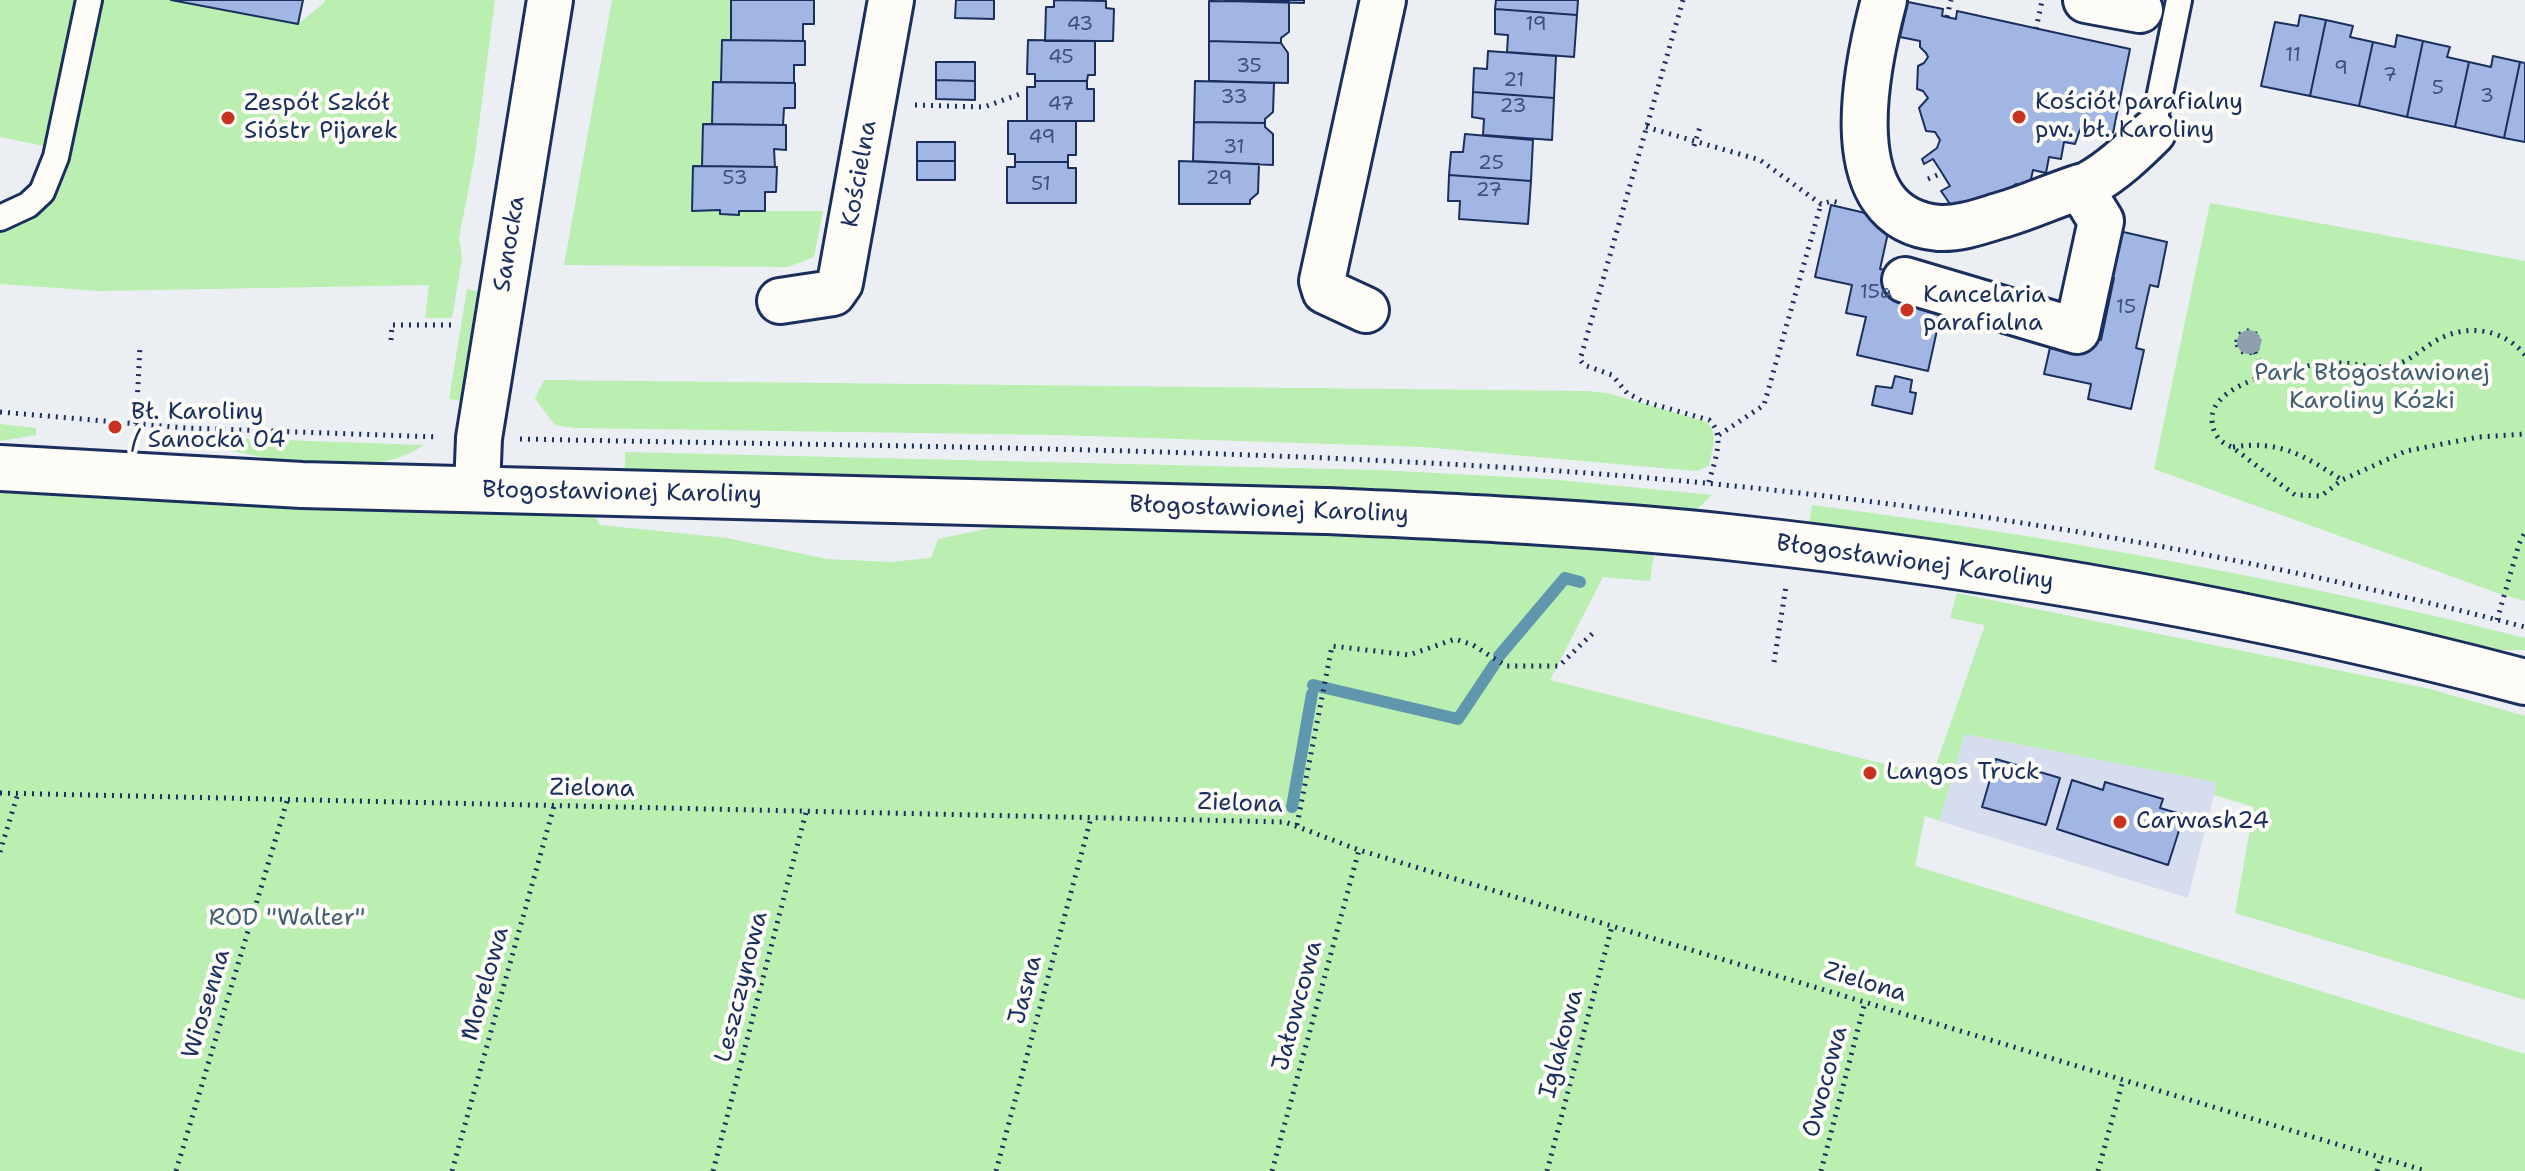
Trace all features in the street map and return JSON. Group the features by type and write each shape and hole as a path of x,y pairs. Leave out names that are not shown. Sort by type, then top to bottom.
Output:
{"street":[{"name":"Sanocka","path":"477,489 479,438 550,0"},
{"name":"Kościelna","path":"780,301 833,293 840,283 891,0"},
{"path":"1366,310 1325,291 1322,281 1383,0"},
{"path":"1884,0 1869,62 1866,99 1874,185 1896,211 1939,228 1960,227 2039,205 2089,184 2150,143"},
{"path":"1896,211 1902,277 2077,331 2101,221 2080,187"},
{"name":"Błogosławionej Karoliny","path":"0,468 248,483 1325,511 1494,519 1725,537 1900,558 2135,595 2351,639 2525,682"}],"lane":[{"path":"0,218 28,205 42,192 56,157 89,0"},
{"path":"2124,3 2150,143"}],"path":[{"path":"1683,0 1580,360 1584,365 1612,375 1627,393 1642,401 1709,420 1719,435"},
{"path":"1947,17 1951,0"},
{"path":"2036,29 2040,12"},
{"path":"902,105 984,107 1023,93"},
{"path":"1646,127 1695,144 1760,160 1821,204"},
{"path":"1695,144 1700,127"},
{"path":"1821,204 1832,201 1896,211"},
{"path":"1708,485 1719,435 1764,405 1821,204"},
{"path":"391,340 392,325 456,325"},
{"path":"2525,355 2515,343 2492,331 2476,330 2442,338 2416,356 2392,366 2336,363 2265,376 2238,385 2216,403 2212,418 2215,435 2221,443 2232,447 2295,495 2321,496 2342,480 2406,451 2479,437 2525,434"},
{"path":"2255,352 2246,353 2239,348 2237,340 2242,333 2250,331 2257,336 2259,344 2255,352 2265,376"},
{"path":"136,424 140,346"},
{"path":"0,412 136,424 433,437"},
{"path":"2232,447 2257,443 2282,447 2312,460 2342,480"},
{"path":"2497,620 2525,532"},
{"path":"1774,662 1787,578"},
{"path":"1297,825 1332,646 1409,655 1455,639 1473,645 1506,666 1559,666 1595,631"},
{"name":"Zielona","path":"0,793 1285,822 1359,850 2426,1171"},
{"path":"0,852 18,793"},
{"name":"Wiosenna","path":"176,1171 287,801"},
{"name":"Morelowa","path":"452,1171 554,806"},
{"name":"Leszczynowa","path":"713,1171 806,812"},
{"name":"Jasna","path":"996,1171 1091,818"},
{"name":"Jałowcowa","path":"1272,1171 1359,850"},
{"name":"Iglakowa","path":"1547,1171 1612,926"},
{"name":"Owocowa","path":"1821,1171 1865,1002"},
{"path":"2098,1171 2123,1080"},
{"path":"2377,1171 2381,1157"}],"shaded area":[{"path":"1965,734 2217,782 2188,898 1939,821"}],"green space":[{"path":"0,0 74,0 44,146 0,137"},
{"name":"Zespół Szkół Sióstr Pijarek","path":"101,0 171,0 298,24 325,0 495,0 475,155 459,238 462,258 452,318 425,318 429,285 100,291 0,284 0,226 38,212 66,173"},
{"path":"612,0 731,0 731,40 722,40 721,82 713,82 712,124 703,124 702,166 694,166 693,211 720,210 721,214 739,215 739,211 823,211 814,257 788,267 564,265"},
{"name":"Park Błogosławionej Karoliny Kózki","path":"2210,203 2525,261 2525,601 2154,469"},
{"path":"467,289 483,293 469,379 462,401 449,399"},
{"path":"544,380 1588,391 1607,393 1707,422 1713,432 1714,443 1709,466 1696,471 1423,447 1057,435 574,428 555,425 535,399"},
{"path":"0,424 36,428 36,435 0,441"},
{"path":"196,437 424,445 399,457 372,464 343,466 282,460 196,444"},
{"path":"625,452 1378,470 1549,479 1712,495 1696,510 1683,512 1426,493 625,472"},
{"name":"ROD \"Walter\"","path":"0,489 262,506 593,513 600,525 727,538 827,559 890,562 931,558 938,539 1005,525 1362,533 1654,553 1650,581 1603,577 1550,680 1932,776 1985,625 1950,618 1957,593 2430,689 2525,716 2525,1000 2235,913 2254,807 2214,795 2216,782 1965,734 1939,821 1925,816 1915,866 2525,1054 2525,1171 0,1171"},
{"path":"1812,505 2081,545 2259,578 2525,638 2525,650 2485,650 2253,596 2099,567 1809,525"}],"building":[{"path":"171,0 303,0 298,24"},
{"path":"731,0 814,0 814,24 803,24 803,41 731,40"},
{"path":"956,0 994,0 994,19 955,18"},
{"path":"1054,0 1106,1 1106,8 1114,9 1113,41 1045,41 1046,7 1054,7"},
{"path":"1304,0 1304,3 1225,1"},
{"path":"1496,0 1578,0 1577,15 1495,9"},
{"path":"1209,1 1289,2 1289,32 1281,38 1281,43 1209,41"},
{"name":"Kościół parafialny pw. bł. Karoliny","path":"1908,2 1943,9 1942,16 1956,19 1957,11 2130,49 2113,133 2081,127 2075,144 2064,142 2061,159 2049,157 2046,173 2033,170 2029,188 2016,184 1983,206 1957,214 1941,191 1950,186 1942,173 1933,159 1924,164 1922,159 1937,148 1940,140 1935,132 1926,131 1919,108 1928,98 1917,89 1918,66 1928,57 1920,47 1920,41 1900,37"},
{"path":"1495,9 1577,15 1574,57 1507,52 1508,35 1495,34"},
{"path":"2300,15 2326,20 2310,96 2261,86 2275,22 2298,26"},
{"path":"2326,20 2353,26 2350,37 2373,42 2359,106 2310,96"},
{"path":"2397,35 2423,41 2407,117 2359,106 2373,42 2395,47"},
{"path":"722,40 805,41 805,65 794,65 794,83 721,82"},
{"path":"1028,40 1095,41 1095,75 1088,75 1087,81 1035,81 1035,74 1027,74"},
{"path":"1209,41 1281,43 1288,53 1288,83 1209,81"},
{"path":"2423,41 2450,47 2447,57 2469,62 2455,127 2407,117"},
{"path":"1488,51 1556,56 1554,98 1473,92 1474,68 1487,69"},
{"path":"2493,56 2520,62 2504,138 2455,127 2469,62 2491,67"},
{"path":"936,62 975,62 975,81 936,80"},
{"path":"2520,62 2525,63 2525,142 2504,138"},
{"path":"936,80 975,81 975,100 936,99"},
{"path":"1035,81 1087,81 1087,89 1094,89 1094,121 1027,121 1027,87 1035,87"},
{"path":"1195,81 1274,83 1273,112 1265,123 1194,122"},
{"path":"713,82 795,83 795,108 784,108 783,125 712,124"},
{"path":"1473,92 1554,98 1552,140 1483,135 1484,119 1472,117"},
{"path":"1008,121 1076,121 1076,155 1068,155 1068,162 1015,162 1015,154 1008,154"},
{"path":"1194,122 1265,123 1273,134 1273,165 1193,161"},
{"path":"703,124 786,125 786,150 774,149 775,167 702,166"},
{"path":"1465,134 1533,140 1531,181 1449,175 1451,152 1463,152"},
{"path":"917,142 955,142 955,161 917,161"},
{"path":"917,161 955,161 955,180 917,180"},
{"path":"1179,161 1259,164 1258,193 1250,204 1179,204"},
{"path":"1015,162 1068,162 1068,168 1076,168 1076,203 1007,203 1007,167 1015,167"},
{"path":"693,166 777,167 776,192 765,192 765,211 739,211 739,215 720,214 720,210 692,211"},
{"path":"1449,175 1531,181 1528,224 1459,219 1460,201 1448,201"},
{"path":"1831,205 1891,219 1880,269 1906,275 1900,302 1941,312 1928,371 1857,355 1866,317 1846,313 1852,285 1815,277"},
{"path":"2106,228 2167,242 2158,287 2150,285 2136,348 2144,350 2131,409 2088,399 2091,384 2044,374 2054,330 2101,340 2114,278 2096,275"},
{"path":"1895,376 1912,380 1910,392 1916,393 1912,414 1872,405 1876,386 1892,388"},
{"path":"1996,759 2060,778 2046,825 1982,807"},
{"name":"Carwash24","path":"2072,780 2103,790 2105,782 2163,799 2160,808 2184,815 2168,865 2057,829"}],"waterway":[{"path":"1499,656 1565,578 1580,582"},
{"path":"1313,685 1458,719 1494,665"},
{"path":"1292,807 1312,694"}],"place":[{"name":"Kościół parafialny pw. bł. Karoliny","path":"2019,117"},
{"name":"Zespół Szkół Sióstr Pijarek","path":"228,118"},
{"name":"Kancelaria parafialna","path":"1907,310"},
{"name":"Bł. Karoliny / Sanocka 04","path":"115,427"},
{"name":"Langos Truck","path":"1870,773"},
{"name":"Carwash24","path":"2120,822"}]}
